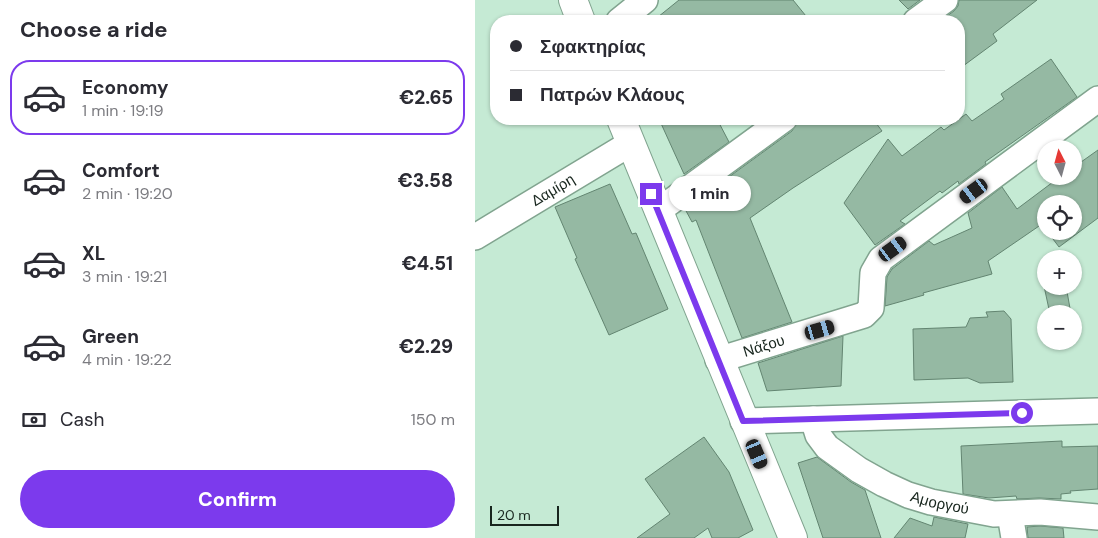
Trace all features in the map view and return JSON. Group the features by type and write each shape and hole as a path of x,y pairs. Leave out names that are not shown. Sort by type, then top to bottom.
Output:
{"main road":[{"path":"573,0 579,15"},
{"path":"626,131 743,421 793,538"}],"street":[{"path":"626,15 645,0"},
{"path":"924,15 945,0"},
{"name":"Νάξου","path":"719,360 864,316 871,308 873,272 881,259 1098,99"},
{"path":"658,211 776,125"},
{"name":"Δαμίρη","path":"475,237 626,131"},
{"path":"743,421 1098,410"},
{"name":"Αμοργού","path":"813,419 818,435 827,446 859,470 908,495 931,502 982,512 1010,514 1040,512 1098,516"},
{"path":"1010,514 1014,538"}],"building":[{"path":"679,0 793,0 805,15 660,15"},
{"path":"899,0 920,0 908,9"},
{"path":"959,0 1037,0 993,34 997,41 965,65 965,15 948,15 958,6"},
{"path":"1051,59 1077,97 985,162 986,164 959,184 958,181 942,193 940,191 900,221 905,224 875,245 844,203 888,139 902,156 941,127 944,130 951,125 965,125 966,114 972,121 1004,99 1001,94"},
{"path":"662,125 720,125 729,142 684,174"},
{"path":"796,125 878,125 882,131 750,218 792,322 742,338 696,220 692,222 685,209 792,131"},
{"path":"1098,150 1098,218 1082,230 1082,195 1037,195 1037,227 988,261 992,274 923,293 924,295 885,306 887,277 892,269 929,241 934,245 972,228 968,213 1002,187 1017,209 1049,185 1083,185 1083,161"},
{"path":"610,184 632,234 636,233 668,309 609,335 575,259 577,258 555,207"},
{"path":"1054,240 1068,240 1059,247"},
{"path":"1046,295 1068,295 1069,305 1048,305"},
{"path":"1004,311 1011,319 1013,382 980,383 968,378 914,380 913,329 966,327 970,318 988,317 986,312"},
{"path":"843,336 841,386 767,391 758,363"},
{"path":"704,437 729,472 753,530 738,538 712,538 708,528 694,538 637,538 670,514 645,479"},
{"path":"1062,441 1062,447 1098,446 1098,489 1070,491 1071,493 1061,494 1061,499 1017,499 1016,496 989,498 963,494 961,446"},
{"path":"817,457 865,490 881,538 823,538 798,463"},
{"path":"934,517 968,524 965,538 894,538 910,518 932,526"},
{"path":"1027,527 1063,528 1064,538 1028,538"}],"route":[{"path":"651,194 743,421 1022,413"}]}
